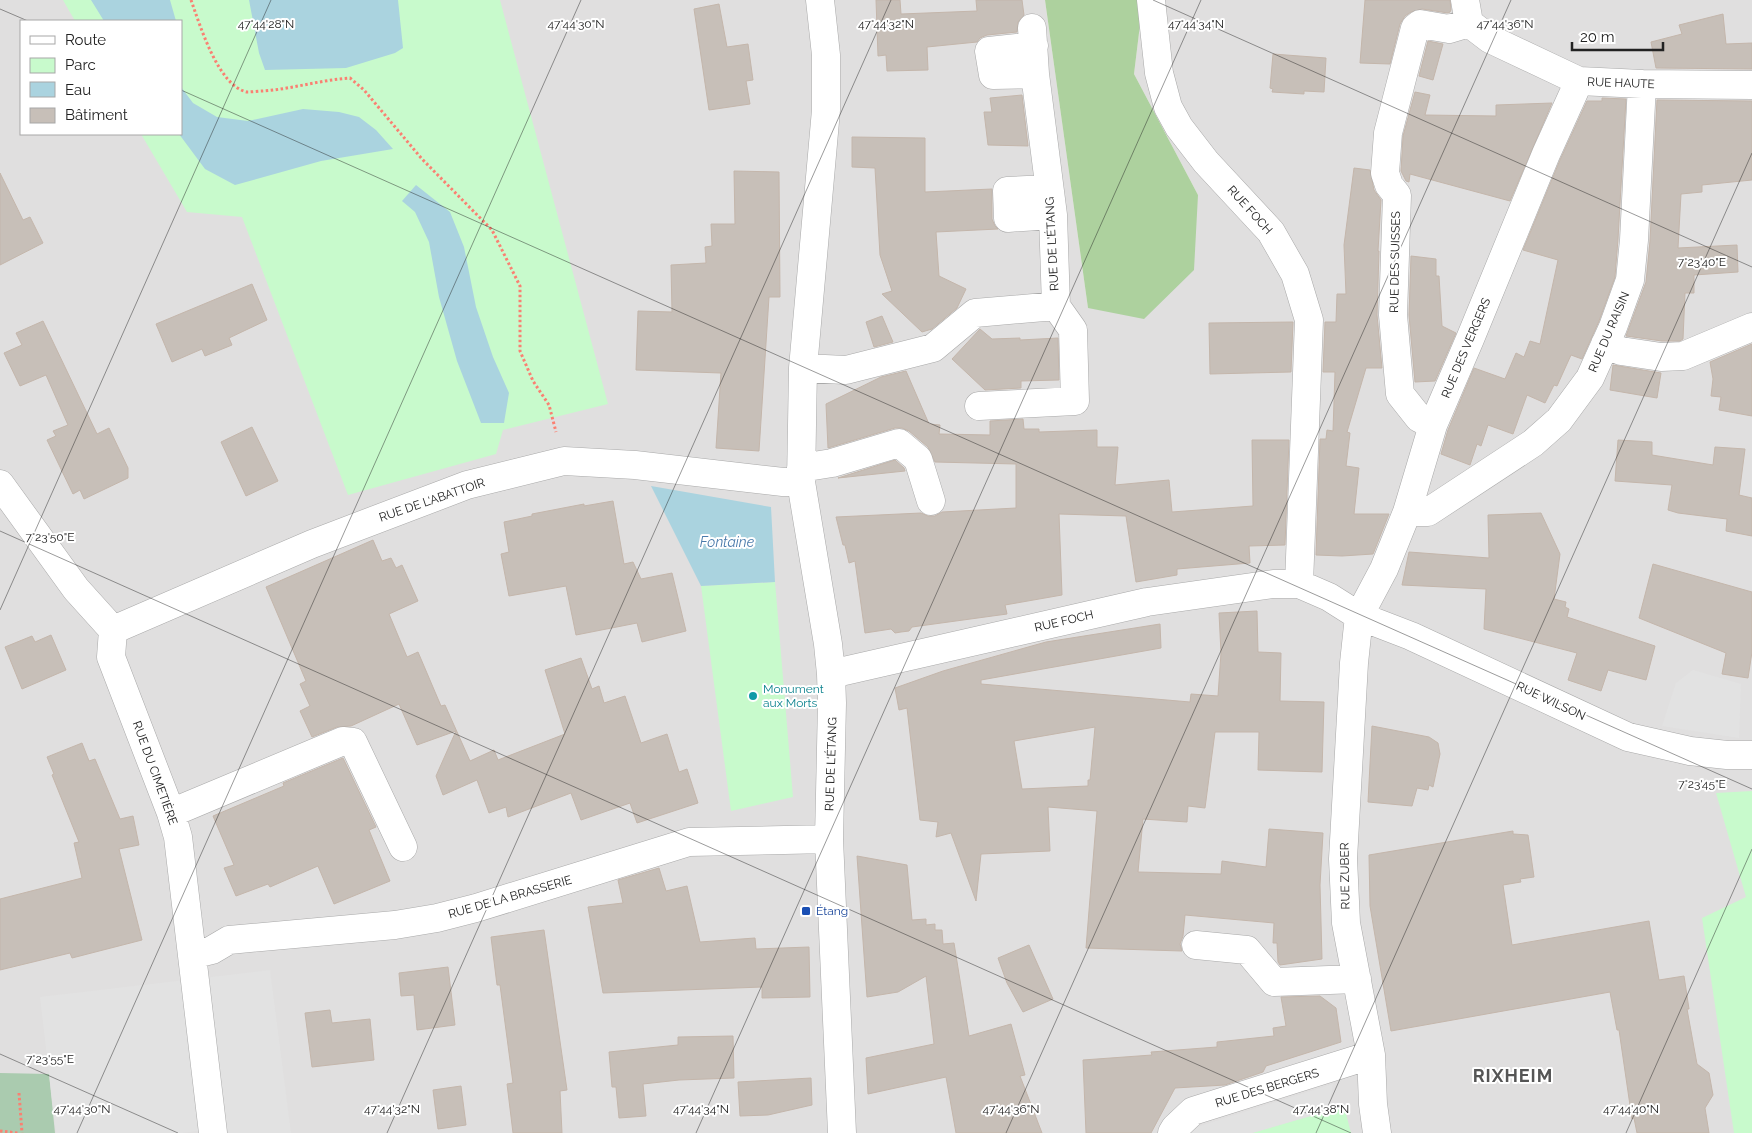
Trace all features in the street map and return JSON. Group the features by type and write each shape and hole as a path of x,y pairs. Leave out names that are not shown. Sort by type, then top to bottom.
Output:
{"street":[{"name":"RUE DE L'ÉTANG","path":"820,0 826,55 826,110 803,368 801,475 828,644 831,674 832,703 828,839 842,1133"},
{"name":"RUE FOCH","path":"1151,0 1159,73 1168,107 1179,127 1206,162 1271,232 1295,274 1309,320 1299,584"},
{"name":"RUE HAUTE","path":"1467,12 1490,39 1579,81 1642,84 1752,85"},
{"name":"RUE DES SUISSES","path":"1433,425 1419,418 1400,394 1393,315 1397,195 1389,185 1385,174 1388,133 1415,28 1420,24 1449,29 1467,12"},
{"name":"RUE DE L'ÉTANG","path":"803,368 846,370 934,348 975,312 1056,306 1051,202 1035,74 1033,37 989,51 993,75 1035,74"},
{"name":"RUE DES VERGERS","path":"1359,616 1384,569 1406,512 1433,425 1546,154 1579,81"},
{"name":"RUE DU RAISIN","path":"1406,512 1428,512 1533,443 1559,420 1590,378 1613,327 1630,280 1634,240 1642,84"},
{"path":"980,406 1075,401 1074,330 1056,306"},
{"path":"1605,344 1621,351 1661,357 1682,356 1752,327"},
{"name":"RUE DE L'ABATTOIR","path":"113,630 312,544 458,489 564,461 635,464 777,482 899,443 918,459 931,501"},
{"path":"0,484 76,589 113,630"},
{"name":"RUE FOCH","path":"831,674 1147,602 1273,584 1299,584 1330,597 1359,616"},
{"name":"RUE WILSON","path":"1359,616 1411,636 1628,737 1690,751 1740,755"},
{"name":"RUE ZUBER","path":"1359,616 1354,663 1343,859 1346,924 1371,1055 1373,1104 1377,1133"},
{"name":"RUE DU CIMETIÈRE","path":"113,630 111,657 171,813 178,837 214,1133"},
{"path":"171,813 343,741 353,742 403,847"},
{"name":"RUE DE LA BRASSERIE","path":"192,955 212,950 229,940 395,925 476,908 689,842 828,839"},
{"path":"1196,945 1247,950 1274,982 1356,979"},
{"name":"RUE DES BERGERS","path":"1172,1133 1193,1111 1371,1055"}],"path":[{"path":"191,0 217,65 230,81 247,92 277,90 329,79 350,78 364,90 422,159 492,230 520,286 520,351 533,381 549,405 564,461"},
{"path":"0,1130 20,1133 19,1093"}],"shaded area":[{"path":"0,0 1045,0 1088,308 1198,195 1134,74 1143,0 1752,0 1752,1133 0,1133"},
{"path":"1693,670 1741,684 1739,738 1662,726 1676,683"},
{"path":"270,970 291,1133 213,1133 213,1129 183,1133 56,1133 40,997"},
{"path":"1333,1084 1328,1111 1252,1133 1191,1133 1194,1128"}],"green space":[{"path":"63,0 500,0 608,404 503,430 496,454 348,495 242,217 187,212 142,135 182,135 182,20 74,20"},
{"path":"1045,0 1143,0 1134,74 1198,195 1194,270 1144,319 1088,308"},
{"path":"775,582 793,797 731,811 701,586"},
{"path":"1752,791 1752,1133 1734,1133 1702,918 1746,897 1716,793"},
{"path":"0,1073 49,1074 55,1133 0,1133"},
{"path":"1344,1106 1351,1133 1252,1133"}],"water":[{"path":"91,0 170,0 176,20 103,20"},
{"path":"249,0 398,0 403,48 395,53 346,68 265,70 259,53"},
{"path":"182,88 193,103 217,117 248,121 303,109 339,112 359,117 376,130 393,149 321,161 235,185 205,169 180,135 182,135"},
{"path":"416,185 450,212 464,247 476,307 493,357 509,393 504,423 481,423 457,361 439,297 429,242 415,212 402,201"},
{"name":"Fontaine","path":"651,486 771,507 775,582 701,586"}],"building":[{"path":"876,0 900,0 901,14 977,11 976,0 1022,0 1024,15 1018,22 1017,32 987,35 980,38 977,42 927,47 928,70 887,71 886,55 878,56"},
{"path":"1365,0 1450,0 1451,10 1448,13 1422,9 1411,12 1405,16 1400,24 1390,64 1360,63"},
{"path":"719,4 727,47 748,44 753,80 746,81 750,104 709,110 694,9"},
{"path":"1723,14 1726,44 1752,43 1752,69 1656,68 1651,42 1682,34 1679,25"},
{"path":"1428,41 1443,44 1433,80 1419,76"},
{"path":"1273,54 1326,58 1324,92 1304,91 1304,94 1272,92 1273,89 1270,88"},
{"path":"1415,92 1430,95 1425,115 1496,116 1496,105 1552,103 1510,201 1410,174 1409,182 1406,181 1401,171 1403,136"},
{"path":"1022,95 1028,146 988,145 984,112 992,112 990,98"},
{"path":"1602,98 1626,99 1618,239 1615,277 1599,321 1582,359 1571,355 1557,386 1554,385 1545,403 1527,395 1513,434 1488,425 1481,446 1477,444 1470,465 1441,454 1448,430 1474,368 1505,379 1516,353 1524,357 1530,341 1540,344 1558,260 1523,250 1560,160 1587,101 1602,101"},
{"path":"1657,100 1752,101 1752,180 1702,185 1702,192 1681,194 1678,248 1737,245 1738,272 1694,275 1694,293 1685,293 1683,339 1680,341 1662,341 1626,336 1646,282 1650,241"},
{"path":"852,137 925,138 925,192 992,189 992,219 998,229 936,232 939,276 966,289 957,308 932,329 922,332 882,294 892,291 880,255 875,168 852,167"},
{"path":"1354,168 1370,170 1374,190 1381,200 1377,315 1382,368 1366,368 1347,432 1350,433 1346,466 1359,468 1354,514 1389,514 1373,554 1316,555 1320,439 1326,439 1327,430 1333,431 1335,372 1323,372 1325,322 1336,322 1337,294 1346,294 1344,245"},
{"path":"734,171 779,172 780,297 769,297 759,451 716,448 721,373 636,370 638,311 672,312 671,265 706,263 705,247 712,246 711,224 735,224"},
{"path":"0,173 23,220 30,217 43,243 0,265"},
{"path":"1411,256 1436,259 1436,276 1439,276 1442,326 1456,333 1435,381 1415,382 1409,315"},
{"path":"252,284 267,320 229,338 232,345 205,356 202,349 172,362 156,324"},
{"path":"882,316 893,342 874,347 866,322"},
{"path":"43,321 97,434 109,428 128,468 128,478 84,499 80,490 73,494 47,440 56,436 53,431 68,425 46,375 20,386 4,353 22,345 16,333"},
{"path":"1293,322 1291,372 1210,374 1209,323"},
{"path":"980,329 992,339 1058,338 1059,380 1021,381 1021,388 985,390 952,359"},
{"path":"1752,344 1752,416 1719,410 1721,397 1711,396 1713,379 1710,362"},
{"path":"1613,365 1661,373 1657,398 1610,390"},
{"path":"906,371 929,424 940,425 939,434 990,435 990,421 1023,419 1024,429 1039,429 1039,432 1097,430 1097,447 1118,447 1115,485 1169,480 1172,512 1253,506 1252,440 1289,440 1285,545 1249,546 1250,563 1177,569 1177,575 1136,582 1126,516 1059,514 1062,595 1005,605 1007,614 912,627 909,631 895,633 891,629 865,633 855,561 849,563 836,517 921,513 935,516 942,512 1016,508 1016,464 935,462 928,447 909,431 902,428 895,428 828,448 826,404 881,377"},
{"path":"252,427 278,481 246,496 221,442"},
{"path":"1618,440 1652,442 1652,455 1713,465 1715,447 1745,449 1739,495 1752,498 1752,536 1726,531 1727,519 1668,510 1672,485 1615,481"},
{"path":"895,460 905,471 838,478"},
{"path":"613,501 624,564 633,562 641,579 672,573 686,631 642,642 637,623 576,635 566,586 509,596 501,554 509,552 504,522 532,516 532,514 584,504 584,506"},
{"path":"1541,513 1560,554 1554,599 1566,602 1565,607 1569,609 1567,617 1655,646 1646,680 1608,670 1601,691 1568,680 1577,653 1484,629 1486,589 1402,585 1409,552 1489,558 1488,515"},
{"path":"373,540 382,561 391,558 396,568 402,565 418,601 389,614 407,657 418,652 441,706 445,705 470,761 494,750 498,760 565,734 545,670 581,658 592,689 599,686 604,703 625,696 641,743 667,734 679,772 687,769 698,803 637,823 630,803 581,820 571,793 508,817 506,807 489,813 477,780 443,795 436,776 456,731 417,745 399,704 351,726 337,727 312,737 300,711 310,706 300,684 306,681 266,587"},
{"path":"1653,564 1752,592 1752,652 1748,678 1722,674 1726,653 1639,618"},
{"path":"1257,611 1258,652 1281,653 1280,701 1324,702 1322,772 1258,770 1259,732 1215,732 1205,808 1188,806 1187,822 1143,819 1138,872 1221,874 1222,861 1266,867 1269,829 1323,833 1320,885 1322,959 1280,965 1278,962 1277,943 1273,943 1274,923 1185,915 1183,936 1180,944 1182,951 1086,948 1097,811 1048,807 1050,851 981,854 976,901 951,833 936,837 938,822 920,820 907,708 899,710 895,688 943,671 1046,642 1160,624 1161,648 981,680 981,684 1190,702 1191,694 1218,696 1221,653 1219,613","holes":["1095,727 1090,780 1088,780 1088,786 1022,789 1014,741"]},
{"path":"51,635 66,670 22,689 5,647 32,636 35,642"},
{"path":"1372,726 1429,737 1438,743 1440,754 1433,787 1429,785 1428,790 1417,788 1412,806 1368,802"},
{"path":"82,743 89,761 95,759 120,819 133,816 139,845 119,849 142,940 72,958 70,953 0,970 0,899 82,878 74,843 79,842 52,775 54,774 47,757"},
{"path":"343,758 376,827 369,830 390,881 334,904 318,866 270,887 268,884 236,896 224,868 234,865 213,816 284,786 283,783"},
{"path":"1513,831 1513,834 1528,835 1534,877 1520,879 1521,882 1503,885 1512,945 1649,921 1659,980 1684,976 1689,1009 1687,1009 1697,1064 1709,1073 1713,1095 1705,1108 1709,1133 1637,1133 1634,1118 1632,1119 1619,1030 1617,1030 1610,992 1391,1031 1370,906 1369,855"},
{"path":"857,856 907,865 912,920 926,919 926,925 935,924 935,930 942,930 943,944 954,943 969,1036 1011,1024 1025,1075 1020,1076 1042,1133 956,1133 946,1077 868,1094 866,1058 934,1044 926,976 898,992 867,997"},
{"path":"659,868 666,891 687,886 700,942 755,938 756,949 809,947 810,997 762,998 762,987 603,993 588,907 623,903 618,880"},
{"path":"544,930 567,1090 560,1091 562,1133 513,1133 507,1084 513,1083 500,985 497,985 491,937"},
{"path":"1029,945 1053,999 1023,1012 1007,983 998,958"},
{"path":"448,967 455,1025 417,1030 414,995 401,996 399,973"},
{"path":"1320,996 1336,1008 1341,1042 1266,1066 1263,1072 1225,1085 1175,1088 1151,1133 1086,1133 1083,1060 1152,1055 1151,1052 1217,1047 1217,1042 1274,1036 1273,1028 1286,1026 1281,997"},
{"path":"330,1010 332,1023 370,1019 374,1060 312,1067 305,1013"},
{"path":"733,1036 734,1078 679,1080 643,1084 646,1116 619,1118 616,1087 612,1087 609,1052 678,1045 678,1037"},
{"path":"811,1078 812,1105 768,1115 740,1116 738,1082"},
{"path":"461,1086 466,1125 438,1129 433,1090"}],"place":[{"name":"Monument aux Morts","path":"753,696"},
{"name":"Étang","path":"806,911"}],"district":[{"name":"RIXHEIM","path":"1513,1076"}]}
